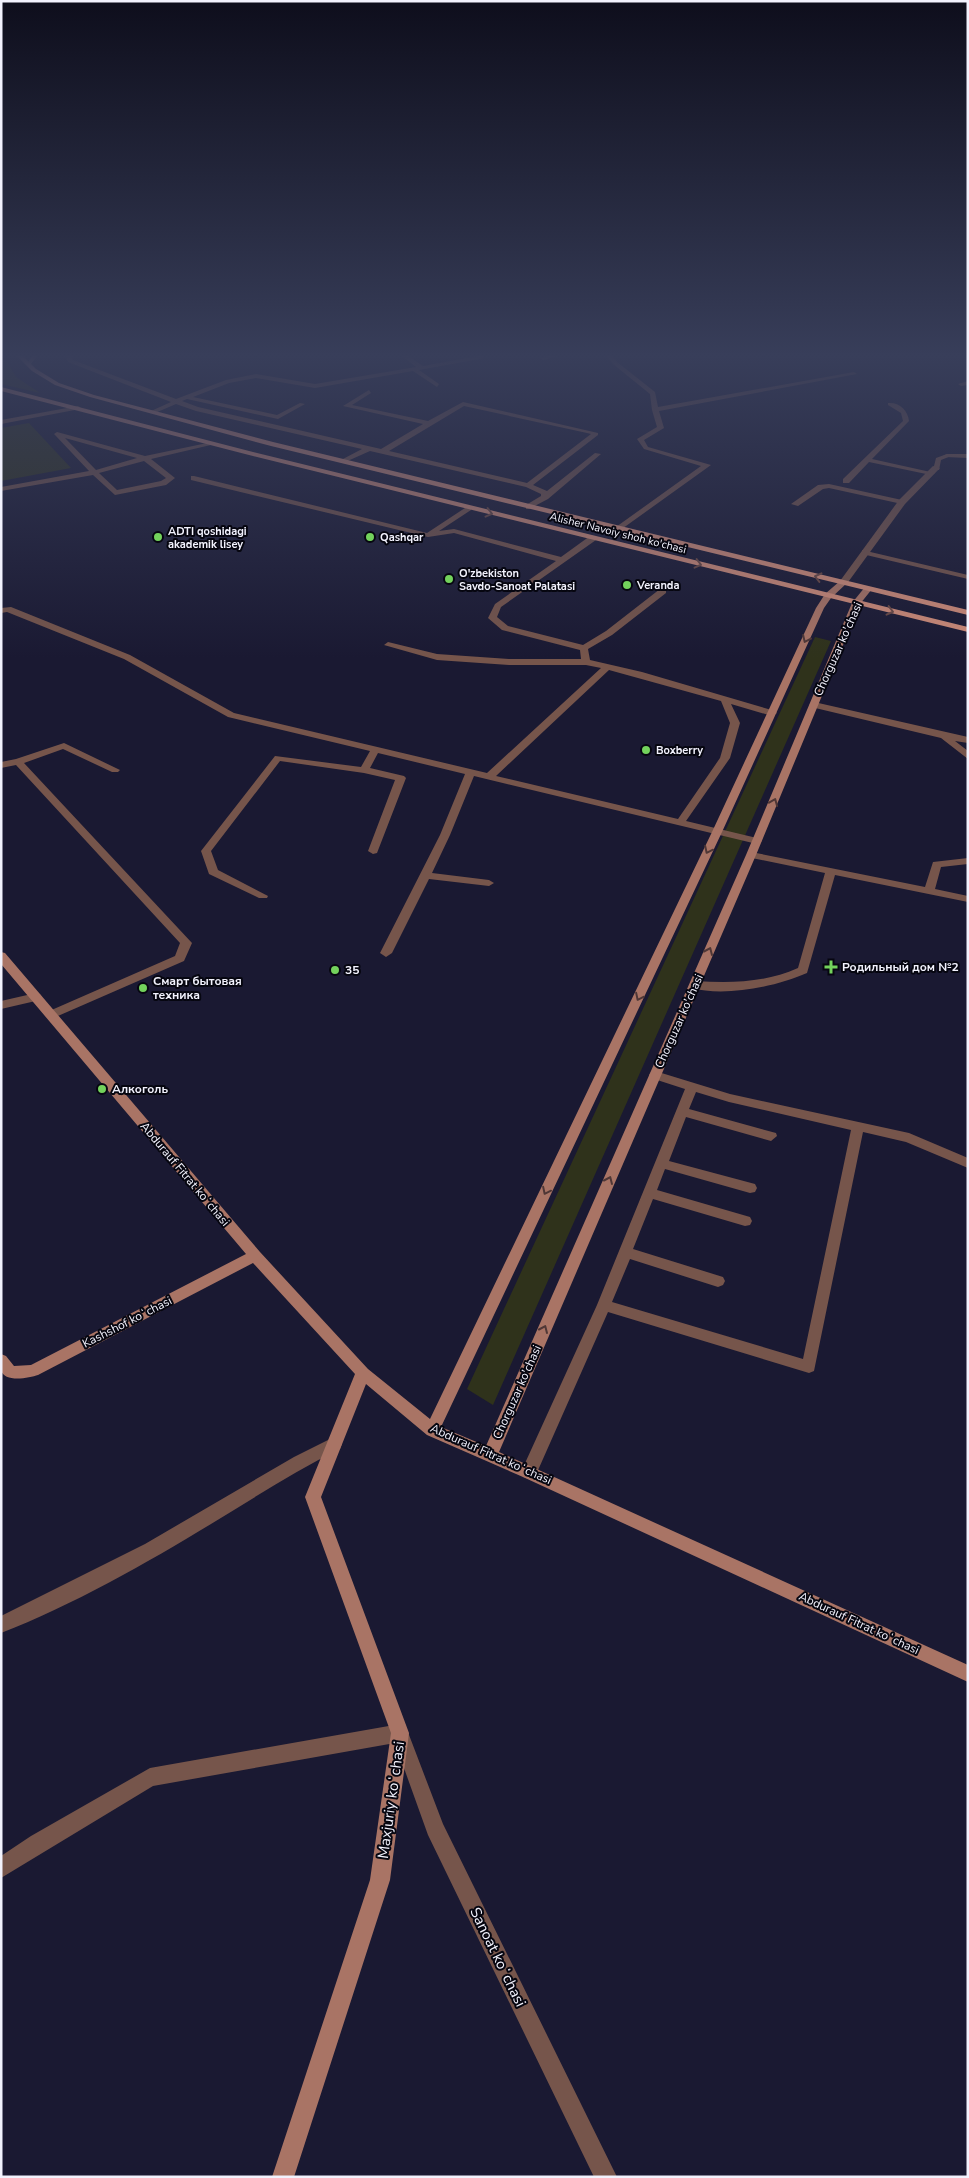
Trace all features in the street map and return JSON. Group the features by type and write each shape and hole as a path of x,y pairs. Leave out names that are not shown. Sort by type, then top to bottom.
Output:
{"main road":[{"name":"Alisher Navoiy shoh ko'chasi","path":"255,455 968,630"},
{"name":"Alisher Navoiy shoh ko'chasi","path":"318,455 968,613"},
{"path":"432,1430 717,832 820,608 828,596 843,583"},
{"name":"Chorguzar ko'chasi","path":"490,1454 751,855 856,603 868,589"},
{"name":"Abdurauf Fitrat koʻchasi","path":"1,956 256,1256 363,1373 432,1430 490,1454 968,1674"},
{"name":"Kashshof koʻchasi","path":"1,1360 10,1372 33,1371 256,1256"},
{"name":"Maxjuriy koʻchasi","path":"283,2177 380,1880 400,1733 313,1498 363,1373"}],"street":[{"path":"78,455 114,493 163,483 171,478 145,458 133,455"},
{"path":"1,489 95,472 161,455"},
{"path":"343,461 355,455"},
{"path":"394,455 528,485 540,489 546,493 545,496"},
{"path":"528,485 568,455"},
{"path":"529,507 597,455"},
{"path":"620,529 707,465 670,455"},
{"path":"846,481 875,455"},
{"path":"843,583 902,502 934,471 938,459 947,456 968,456"},
{"path":"870,460 934,471"},
{"path":"194,478 428,535 454,531 562,560"},
{"path":"795,504 821,487 829,486 902,502"},
{"path":"428,535 468,508"},
{"path":"593,538 498,606 492,618 505,628 584,648 609,633 663,591"},
{"path":"865,552 968,577"},
{"path":"1,611 8,609 127,657 231,715 757,841"},
{"path":"388,645 436,657 509,662 586,662 772,713"},
{"path":"584,648 586,662"},
{"path":"489,777 607,667"},
{"path":"680,824 725,758 735,723 725,700"},
{"path":"814,704 944,736 968,740"},
{"path":"944,736 968,756"},
{"path":"1,765 18,762 64,746 115,770"},
{"path":"364,770 375,750"},
{"path":"263,896 213,872 206,851 278,758 364,770 401,778 373,851"},
{"path":"18,762 186,943 180,958 51,1015"},
{"path":"386,953 445,835 470,772"},
{"path":"751,855 968,898"},
{"path":"929,891 937,864 968,861"},
{"path":"695,985 736,987 782,980 803,970 831,871"},
{"path":"426,875 489,883"},
{"path":"1,1005 36,997"},
{"path":"655,1075 729,1098 910,1138 968,1163"},
{"path":"529,1472 604,1304 692,1086"},
{"path":"682,1111 770,1136"},
{"path":"604,1304 809,1367 858,1127"},
{"path":"660,1163 750,1188"},
{"path":"648,1192 745,1221"},
{"path":"625,1252 718,1281"},
{"path":"1,1625 80,1589 201,1522 296,1461 334,1444"},
{"path":"1,1868 38,1843 150,1776 400,1733"},
{"name":"Sanoat koʻchasi","path":"400,1733 435,1828 606,2177"}],"green space":[{"path":"1,455 59,455 71,468 1,481"},
{"path":"815,637 831,641 493,1405 467,1389"}],"place":[{"name":"ADTI qoshidagi akademik lisey","path":"158,537"},
{"name":"Qashqar","path":"370,537"},
{"name":"O'zbekiston Savdo-Sanoat Palatasi","path":"449,579"},
{"name":"Veranda","path":"627,585"},
{"name":"Boxberry","path":"646,750"},
{"name":"Родильный дом №2","path":"831,967"},
{"name":"35","path":"335,970"},
{"name":"Смарт бытовая техника","path":"143,988"},
{"name":"Алкоголь","path":"102,1089"}]}
